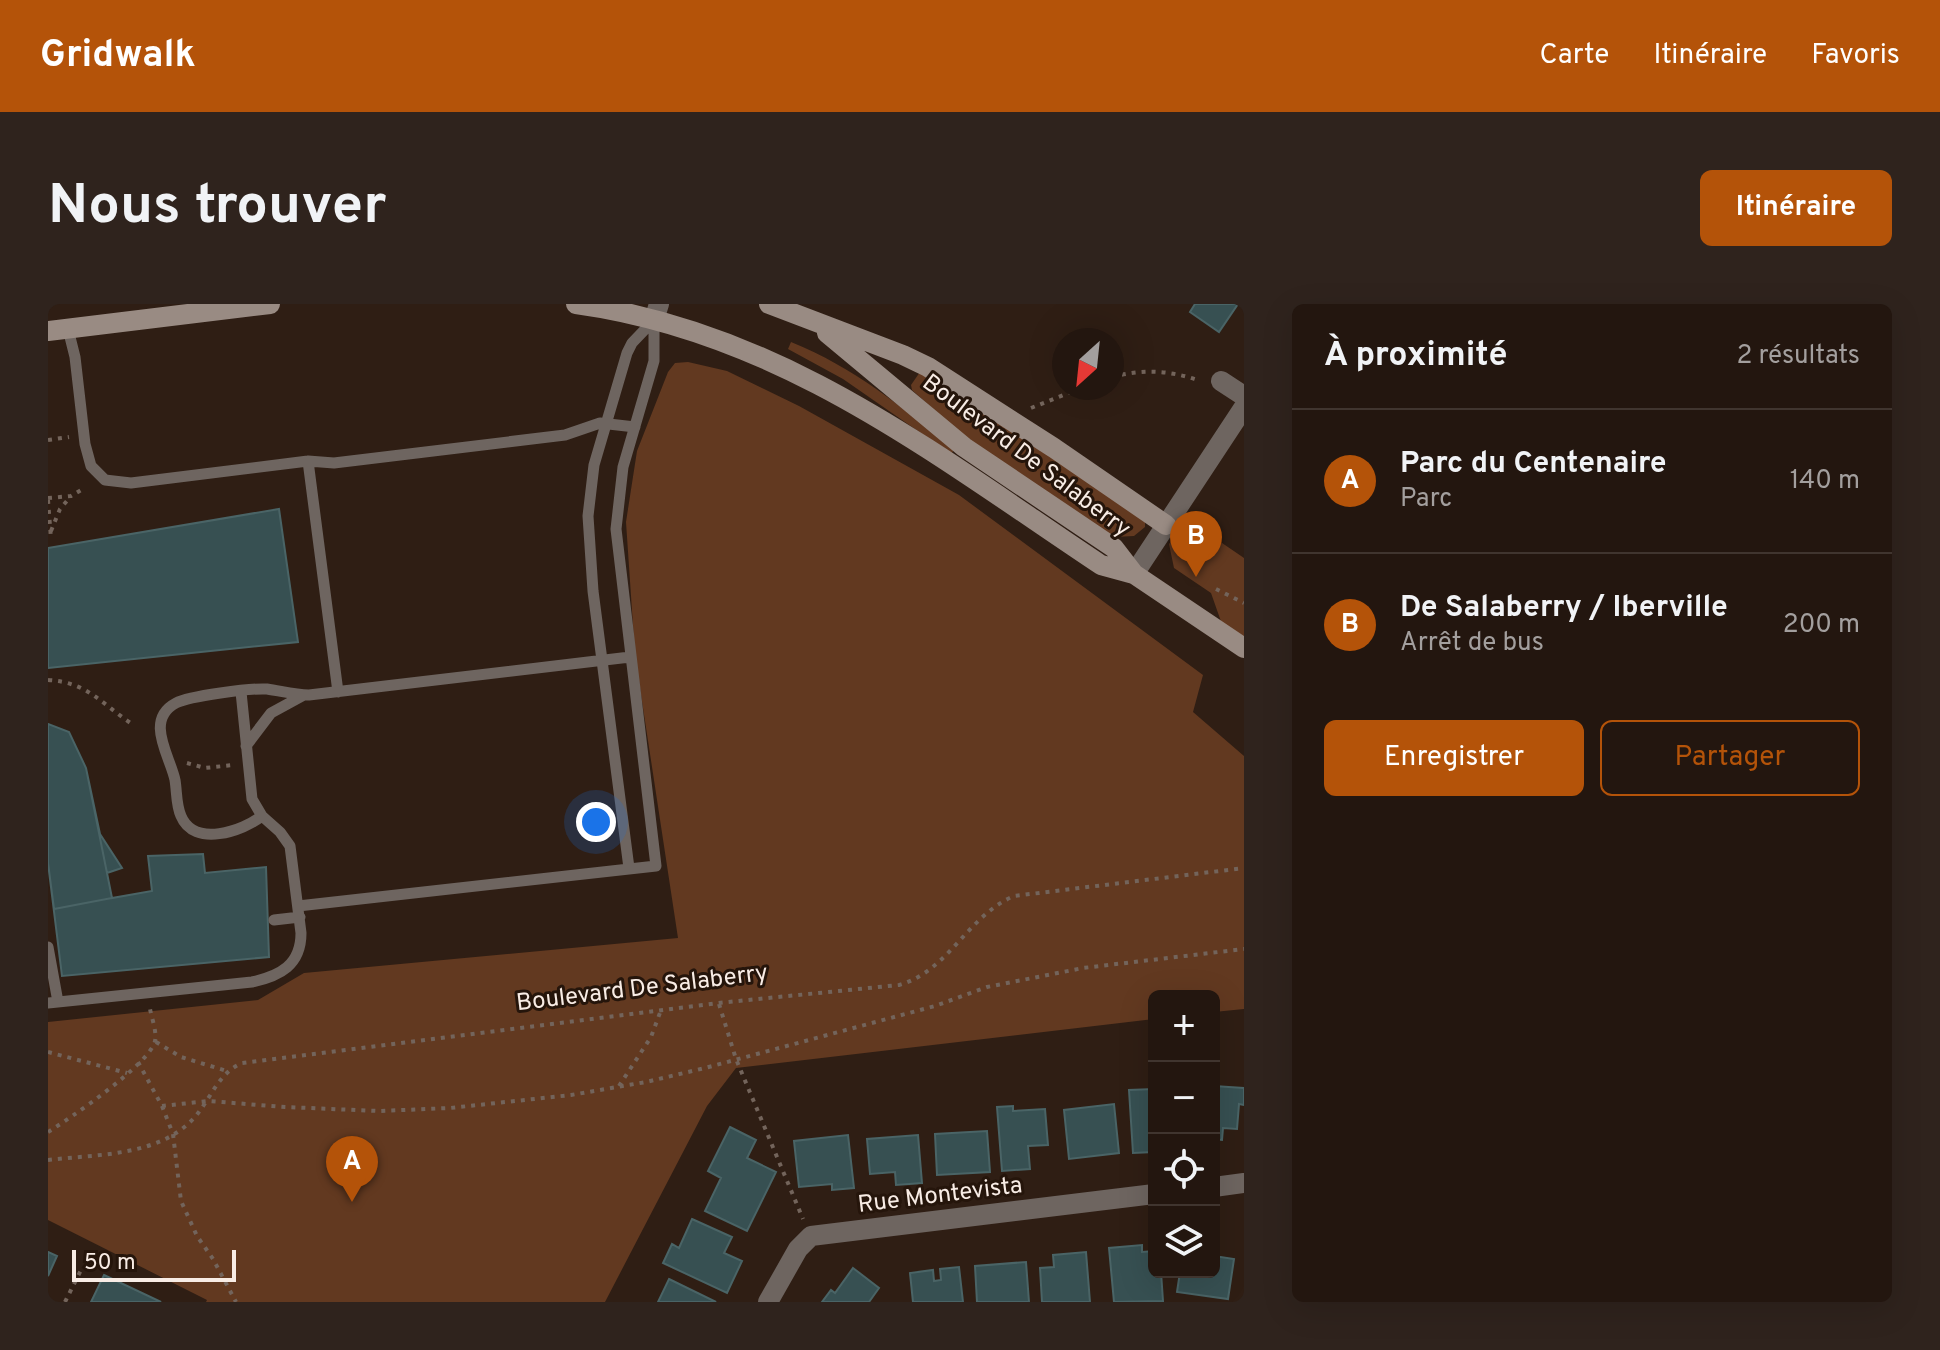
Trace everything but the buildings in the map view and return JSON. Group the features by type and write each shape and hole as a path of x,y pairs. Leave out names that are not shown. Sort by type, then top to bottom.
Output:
{"street":[{"path":"58,330 270,304"},
{"name":"Boulevard De Salaberry","path":"576,304 656,312 813,380 896,428 1101,565 1134,574"},
{"name":"Boulevard De Salaberry","path":"769,304 928,367 1166,525"},
{"name":"Boulevard De Salaberry","path":"812,321 964,447 1114,548 1134,574 1244,648"},
{"path":"1214,382 1244,396"},
{"path":"1134,574 1244,407"},
{"path":"1220,1186 1244,1183"},
{"name":"Rue Montevista","path":"768,1302 798,1249 811,1236 1148,1195"}],"lane":[{"path":"629,868 590,560 588,500 627,353 656,312"},
{"path":"274,920 299,911 656,866 616,529 620,484 654,361 656,312"},
{"path":"58,330 75,357 88,455 95,471 105,480 122,484 308,461 334,463 550,437 606,423 635,427"},
{"path":"308,461 338,692"},
{"path":"262,816 249,826 233,831 203,833 188,826 181,816 175,780 161,741 162,719 171,706 183,700 263,689 305,695 630,657"},
{"path":"48,947 53,1002 266,979 294,962 301,943 290,846 262,816 252,799 241,692"},
{"path":"246,746 271,713 305,695"}],"path":[{"path":"1124,375 1160,371 1214,382"},
{"path":"1030,408 1052,399"},
{"path":"48,440 71,437"},
{"path":"51,531 60,509 71,496 83,489"},
{"path":"51,539 48,499 71,496"},
{"path":"1216,589 1244,603"},
{"path":"48,680 60,681 93,694 132,724"},
{"path":"184,762 205,768 247,763"},
{"name":"Boulevard De Salaberry","path":"227,1071 255,1059 718,1003 879,989 915,981 936,967 985,913 1014,896 1244,868"},
{"path":"162,1106 208,1101 379,1111 506,1103 617,1087 935,1006 987,987 1083,968 1244,949"},
{"path":"48,1132 74,1116 150,1051 155,1042 149,1002"},
{"path":"718,1003 736,1059 804,1221"},
{"path":"617,1087 651,1037 662,1010"},
{"path":"48,1160 139,1149 188,1124 208,1101 227,1071 181,1057 155,1042"},
{"path":"48,1052 127,1073"},
{"path":"138,1062 173,1134 178,1187 184,1209 236,1302"},
{"path":"65,1302 81,1270"}],"shaded area":[{"path":"791,342 857,376 954,450 951,454 843,379 788,349"},
{"path":"688,362 727,371 799,406 959,495 1203,675 1193,712 1244,756 1244,1009 1220,1011 1220,990 1148,990 1148,1020 736,1068 707,1106 605,1302 206,1302 48,1220 48,1022 258,1000 304,973 678,938 635,655 626,522 637,451 668,372 675,363"},
{"path":"920,372 1084,476 1145,522 1145,527 1134,536 1114,537 967,439 912,390 911,385"},
{"path":"1187,519 1244,558 1244,637 1224,630 1211,593 1174,568 1169,544"}],"place":[{"name":"De Salaberry / Iberville","path":"1196,577"},
{"name":"Parc du Centenaire","path":"352,1202"}]}
